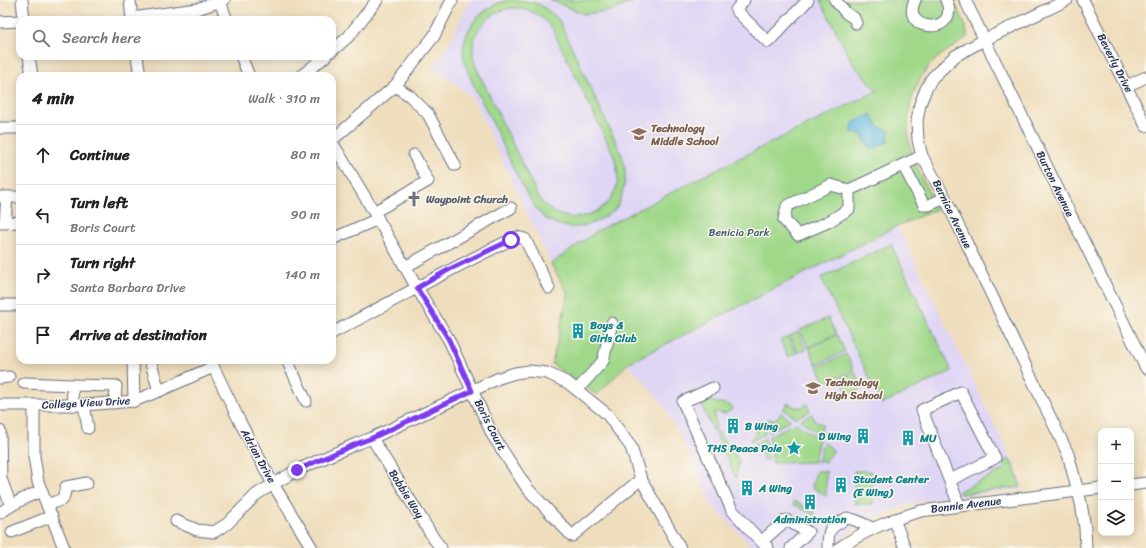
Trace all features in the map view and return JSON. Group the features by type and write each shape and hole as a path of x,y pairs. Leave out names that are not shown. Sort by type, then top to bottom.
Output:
{"street":[{"path":"22,0 24,16"},
{"path":"130,0 132,16"},
{"path":"336,47 349,36 377,0"},
{"path":"336,138 395,86 434,36 452,0"},
{"path":"744,0 736,10 768,42 808,0"},
{"path":"835,0 846,13 854,18 856,23"},
{"path":"915,0 913,7 915,18 924,26 930,27 942,23 946,19 948,0"},
{"name":"Burton Avenue","path":"965,0 1146,368"},
{"name":"Bernice Avenue","path":"1067,0 984,40 955,56 932,78 920,104 917,121 918,140 922,156 945,198 1068,454 1078,491 1084,522 1086,548"},
{"name":"Beverly Drive","path":"1083,0 1146,126"},
{"path":"152,16 197,9 222,1 226,16"},
{"path":"0,22 16,21"},
{"path":"30,60 31,72"},
{"path":"138,60 139,72"},
{"path":"243,60 248,72"},
{"path":"306,72 321,60"},
{"path":"1127,86 1146,77"},
{"path":"395,86 410,96 428,114 455,165"},
{"path":"0,128 16,128"},
{"name":"Boris Court","path":"336,148 417,288 449,340 493,436 527,488 572,536 641,479"},
{"path":"336,237 376,215 428,181 414,155"},
{"path":"849,190 849,209 828,222 798,236 784,220 787,206 831,185 849,190 922,156"},
{"path":"904,165 924,205 929,205 945,198"},
{"path":"16,197 4,197 3,223 16,222"},
{"path":"405,267 511,208"},
{"path":"336,331 450,269 517,237 525,240 549,288"},
{"path":"0,305 16,304"},
{"path":"577,390 603,361 612,323"},
{"path":"134,364 134,401"},
{"path":"151,364 159,391"},
{"name":"College View Drive","path":"0,405 79,405 134,401 159,391 211,364"},
{"name":"Adrian Drive","path":"211,364 273,484 312,548"},
{"path":"289,364 306,401"},
{"path":"176,521 197,530 214,532 227,524 257,494 297,470 372,438 500,378 515,373 529,371 547,373 568,382 607,414 631,447 641,479 680,548"},
{"path":"24,383 116,386 115,403"},
{"path":"72,385 88,428"},
{"path":"713,388 684,402 732,510 765,545 786,520 808,532 791,548"},
{"path":"950,480 995,458 961,392 922,410 959,505"},
{"path":"34,405 34,456 38,482 64,548"},
{"path":"0,431 1,479 11,506"},
{"name":"Bobbie Way","path":"372,438 441,548"},
{"path":"47,505 63,499 66,487 87,483"},
{"path":"1134,485 1146,483"},
{"name":"Bonnie Avenue","path":"839,548 872,528 894,519 921,511 1098,488"},
{"path":"0,513 28,496 42,491"},
{"path":"12,532 52,516"},
{"path":"828,548 828,535 831,528 847,518 872,528"},
{"path":"894,519 905,548"}],"shaded area":[{"name":"Technology Middle School","path":"470,0 820,0 853,64 877,91 715,170 597,231 551,264 473,98 434,67 452,38"},
{"name":"Technology High School","path":"897,226 1015,466 1023,489 928,500 903,506 862,524 828,548 754,548 711,504 692,459 664,406 645,382 627,364"}],"green space":[{"path":"508,0 536,3 547,9 559,20 622,155 625,167 624,188 616,208 600,220 584,226 568,227 545,218 538,211 518,178 470,78 466,67 463,50 468,32 477,18 491,7","holes":["511,8 535,13 540,16 553,30 614,156 618,177 614,194 600,209 591,214 581,217 560,215 547,207 538,197 477,69 473,48 478,30 491,16 500,11"]},
{"path":"550,0 637,0 611,11 583,14"},
{"name":"Benicia Park","path":"820,0 953,0 966,28 967,37 938,57 921,77 912,97 908,119 911,149 937,209 897,226 627,364 597,395 552,364 568,294 551,264 597,231 715,170 877,91 853,64"},
{"path":"891,244 952,371 882,404 821,278"},
{"path":"828,318 836,334 808,347 800,330"},
{"path":"798,332 806,349 798,353 790,336"},
{"path":"837,335 845,351 817,365 809,348"},
{"path":"788,337 796,353 788,357 780,340"},
{"path":"846,354 854,370 826,383 818,367"},
{"path":"855,372 863,388 848,394 841,378"},
{"path":"709,401 730,405 733,408 725,414 714,412 716,429 713,430 701,404"},
{"path":"788,403 797,407 802,407 807,404 810,411 796,418 783,409"},
{"path":"781,413 791,420 769,432 767,420 776,419"},
{"path":"812,414 815,422 823,424 820,435 800,420"},
{"path":"763,421 765,434 751,441 750,439 757,432 757,422"},
{"path":"796,423 819,439 814,462 773,463 769,436"},
{"path":"715,432 719,432 739,460 736,478"},
{"path":"765,438 768,459 762,460 763,456 754,444"},
{"path":"823,443 834,451 825,460 825,462 818,462"},
{"path":"1009,459 1014,467 1021,487 960,494 959,491 1005,469 1002,462"},
{"path":"816,471 826,471 826,496 812,487"},
{"path":"854,471 871,471 873,504 855,504"},
{"path":"794,501 815,512 814,515 793,504"}],"water":[{"path":"871,114 878,127 889,130 888,142 870,150 862,134 851,132 853,123"}],"place":[{"name":"Technology Middle School","path":"639,134"},
{"name":"Waypoint Church","path":"414,199"},
{"name":"Boys & Girls Club","path":"578,331"},
{"name":"Technology High School","path":"813,388"},
{"name":"B Wing","path":"733,426"},
{"name":"D Wing","path":"863,436"},
{"name":"MU","path":"908,438"},
{"name":"THS Peace Pole","path":"794,448"},
{"name":"Student Center (E Wing)","path":"841,485"},
{"name":"A Wing","path":"747,488"},
{"name":"Administration","path":"810,502"}],"route":[{"path":"297,470 372,438 472,391 449,340 417,288 450,269 511,240"}]}
